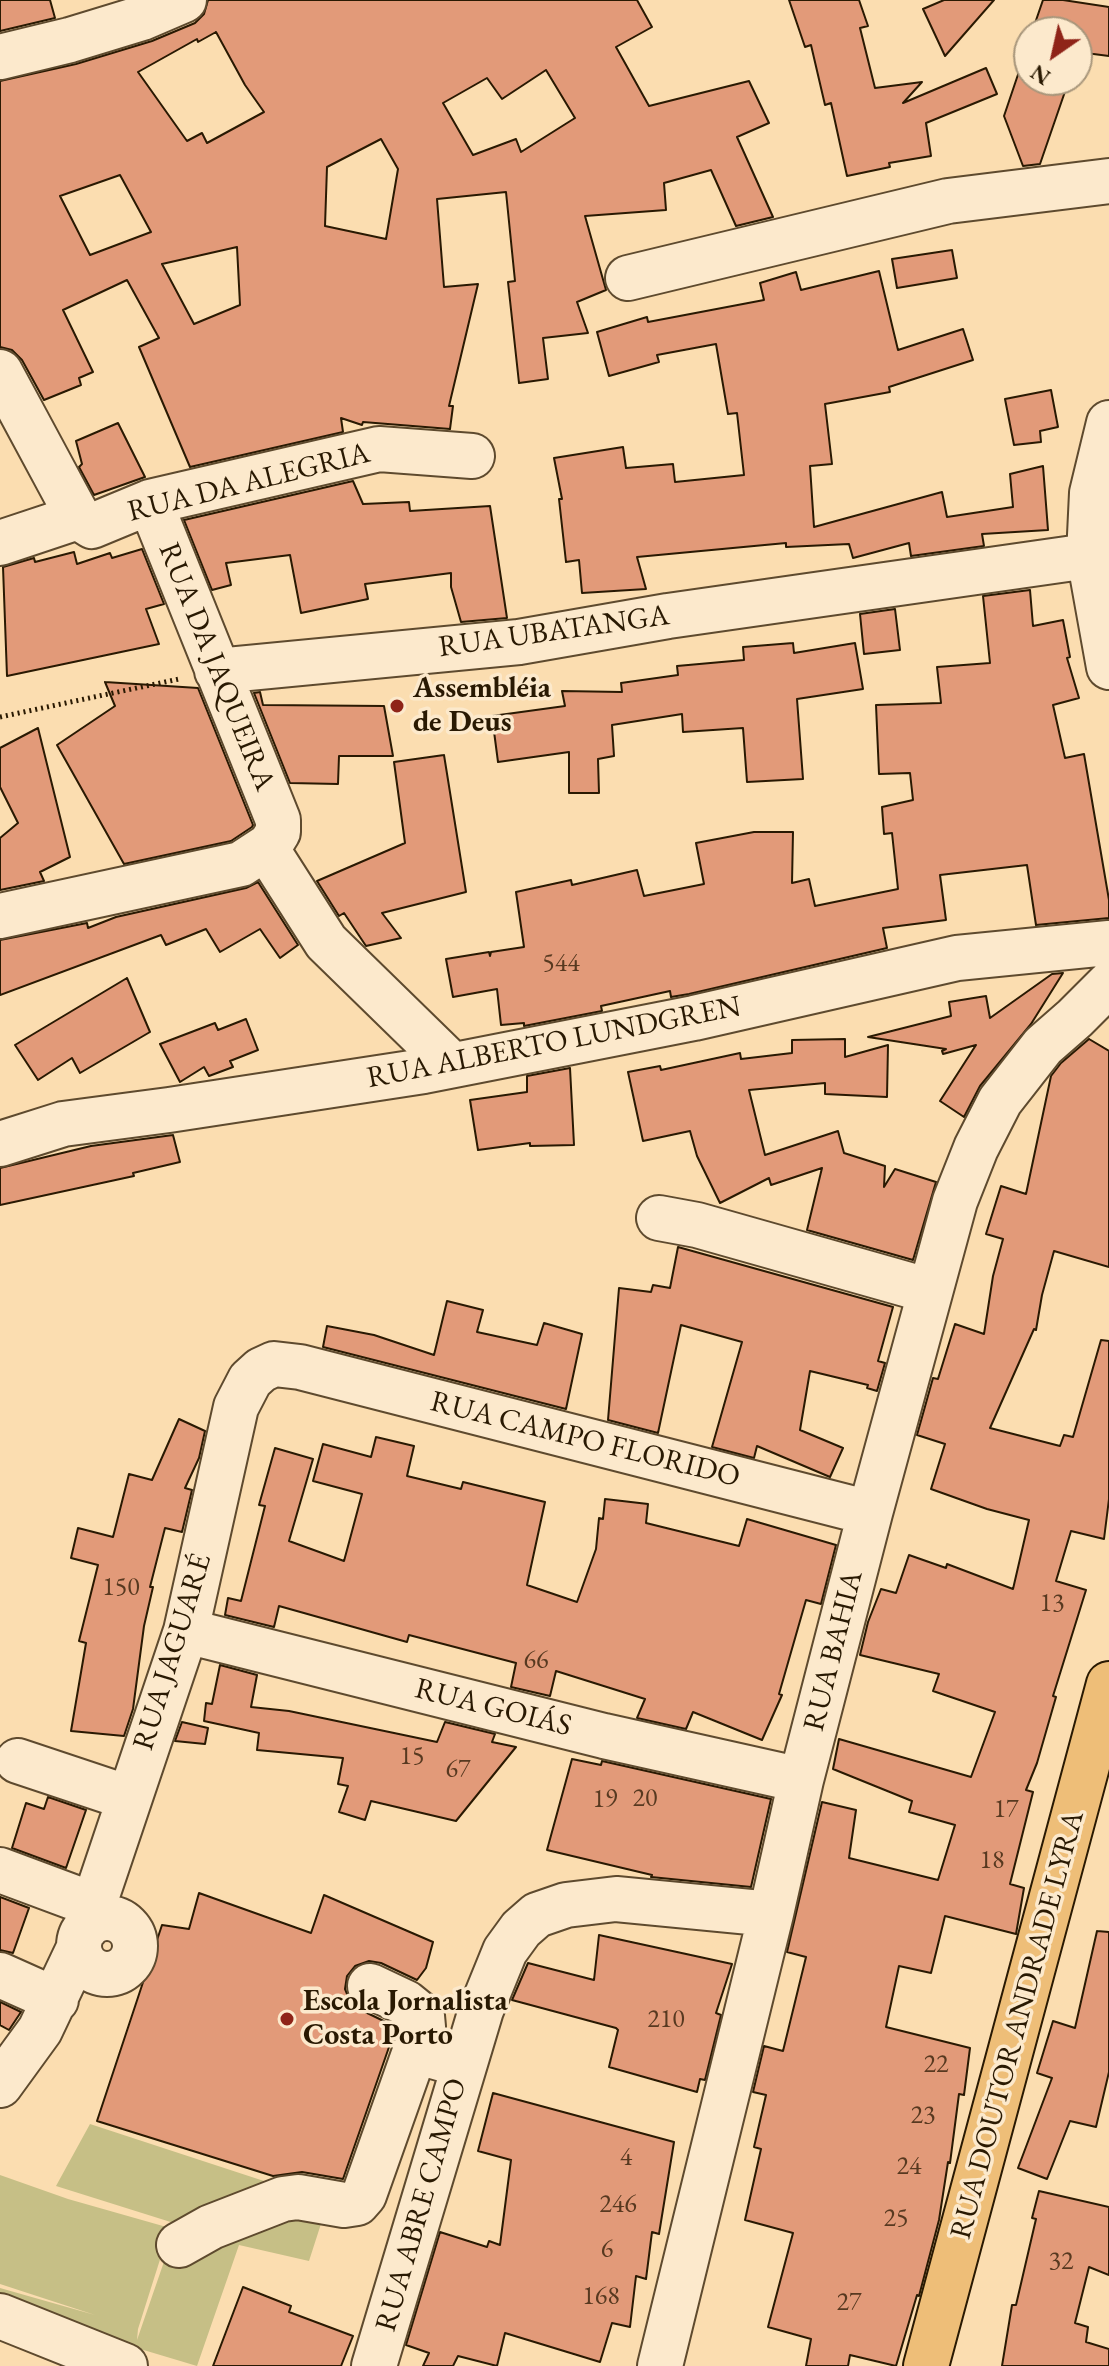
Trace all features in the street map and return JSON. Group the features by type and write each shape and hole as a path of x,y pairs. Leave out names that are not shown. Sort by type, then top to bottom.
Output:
{"main road":[{"name":"RUA DOUTOR ANDRADE LYRA","path":"926,2366 1109,1684"}],"street":[{"path":"0,57 142,18 184,0"},
{"path":"628,278 948,201 1109,181"},
{"path":"0,543 78,517 2,378"},
{"path":"1109,423 1092,493 1109,667"},
{"name":"RUA DA ALEGRIA","path":"78,517 92,526 150,502 379,449 472,456"},
{"name":"RUA DA JAQUEIRA","path":"150,502 278,820 272,840 326,942 452,1065"},
{"name":"RUA UBATANGA","path":"217,671 519,642 684,614 1099,554"},
{"path":"0,916 241,864 272,840"},
{"name":"RUA ALBERTO LUNDGREN","path":"0,1144 63,1124 452,1065 694,1018 957,958 1109,943"},
{"name":"RUA BAHIA","path":"671,2363 801,1780 955,1201 976,1148 1000,1101 1043,1046 1109,984"},
{"path":"659,1218 697,1225 930,1291"},
{"name":"RUA JAGUARÉ","path":"0,2085 40,2030 86,1927 186,1631 236,1407 250,1380 261,1370 274,1364 300,1367"},
{"name":"RUA CAMPO FLORIDO","path":"300,1367 870,1513"},
{"name":"RUA GOIÁS","path":"186,1631 604,1736 801,1780"},
{"path":"18,1761 129,1798"},
{"path":"0,1870 86,1927"},
{"name":"RUA ABRE CAMPO","path":"374,2366 481,2010 505,1951 521,1929 537,1915 566,1905 616,1899 771,1914"},
{"path":"0,1975 56,2000"},
{"path":"179,2245 211,2227 283,2199 298,2197 344,2205 360,2200 423,2027 422,2016 406,2003 370,1986"},
{"path":"415,2051 464,2065"},
{"path":"0,2316 125,2366"}],"path":[{"path":"0,717 217,671"}],"shaded area":[{"path":"90,2124 328,2202 309,2261 239,2245 197,2366 0,2307 0,2288 95,2315 0,2284 0,2175 68,2199 170,2228 137,2340 177,2224 56,2186"}],"building":[{"path":"0,0 50,0 55,18 0,31"},
{"path":"208,0 637,0 652,27 616,47 649,106 749,81 769,123 737,137 773,217 736,226 711,170 664,183 666,210 585,216 606,290 577,302 588,333 543,338 548,379 519,383 508,282 515,281 506,192 437,199 444,287 478,284 449,406 453,406 450,429 363,422 362,425 341,418 343,432 190,467 139,347 159,338 127,280 63,310 93,372 79,378 81,385 44,400 22,360 12,350 0,347 0,81 76,64 152,41 195,23 204,14","holes":["216,32 245,85 264,112 207,143 202,133 187,141 138,72 197,39 198,42","546,70 575,118 521,152 516,139 473,155 443,103 487,78 502,99","381,139 398,169 386,239 325,226 327,167","120,175 151,232 90,255 60,196","237,247 240,305 194,324 162,264"]},
{"path":"789,0 859,0 868,26 860,28 875,88 922,82 903,103 986,68 997,94 926,123 931,156 889,163 890,167 847,176 831,103 825,105 811,45 805,47"},
{"path":"944,0 994,0 945,56 923,9"},
{"path":"1043,0 1109,7 1109,56 1093,54 1093,16 1038,16"},
{"path":"1013,89 1013,96 1063,96 1040,164 1023,166 1004,116"},
{"path":"952,250 957,278 897,288 892,259"},
{"path":"879,271 898,350 963,329 973,360 889,387 890,392 825,404 832,464 810,466 814,527 942,492 947,517 1013,507 1010,474 1043,466 1048,530 982,534 984,546 911,556 909,543 853,558 849,544 786,547 786,543 637,557 646,589 582,593 579,560 566,562 559,499 562,499 554,458 623,447 626,468 673,464 675,482 744,475 737,413 728,414 716,344 657,355 659,362 609,376 597,332 647,317 648,322 764,300 760,283 796,272 801,290"},
{"path":"1051,390 1058,427 1040,431 1041,442 1014,445 1005,399"},
{"path":"118,423 145,477 94,495 79,467 82,464 76,441"},
{"path":"353,481 363,504 409,502 410,511 490,506 507,618 461,622 451,587 451,573 365,584 368,599 301,613 290,555 226,563 231,585 212,590 184,520"},
{"path":"142,549 164,604 146,609 159,644 7,676 3,567 74,552 77,564 110,553 112,558"},
{"path":"1030,590 1033,626 1063,620 1070,657 1067,658 1079,698 1053,705 1065,758 1084,754 1109,900 1109,918 1036,925 1027,865 940,875 946,920 883,928 887,948 689,994 671,997 670,991 601,1006 602,1011 524,1026 524,1023 501,1025 497,989 453,997 446,959 489,952 490,956 491,952 524,947 516,892 571,880 572,885 637,870 644,896 704,884 696,843 754,832 793,832 792,883 809,879 815,906 898,889 892,833 884,834 882,807 913,800 910,773 879,774 876,705 941,703 937,667 990,663 983,596"},
{"path":"895,609 900,650 864,654 860,614"},
{"path":"793,643 794,653 855,643 863,689 797,699 803,779 747,782 743,728 683,732 682,714 612,725 614,756 598,759 599,793 569,793 569,752 498,762 492,716 565,706 562,691 622,692 621,683 678,675 677,666 744,660 743,647"},
{"path":"105,682 198,688 252,827 231,841 124,864 57,745 115,706"},
{"path":"260,692 263,705 384,706 393,756 339,756 338,784 290,783 254,693"},
{"path":"38,728 70,857 40,872 44,881 0,890 0,838 18,823 0,787 0,748"},
{"path":"444,755 466,892 382,913 401,938 366,946 344,913 339,916 317,881 405,843 394,762"},
{"path":"258,882 298,945 280,958 260,929 220,952 206,929 166,945 161,935 0,995 0,940 87,923 88,928 116,917 246,888"},
{"path":"1063,973 1031,1024 980,1086 964,1117 940,1101 976,1045 943,1054 942,1051 946,1049 868,1037 951,1016 949,1002 986,996 990,1018 1052,974"},
{"path":"127,978 150,1032 80,1073 72,1058 38,1080 15,1045"},
{"path":"246,1019 258,1050 230,1061 233,1067 209,1076 204,1067 180,1082 160,1044 215,1023 218,1030"},
{"path":"845,1039 845,1057 888,1045 887,1097 825,1094 825,1083 749,1090 765,1155 838,1131 844,1153 885,1166 884,1187 895,1169 936,1182 913,1260 807,1230 822,1168 771,1185 769,1178 720,1203 697,1156 690,1131 643,1141 628,1072 660,1066 661,1070 740,1053 741,1059 792,1053 792,1040"},
{"path":"1089,1039 1109,1051 1109,1267 1054,1251 1036,1330 990,1428 1060,1446 1064,1435 1073,1437 1101,1340 1109,1341 1109,1499 1104,1539 1071,1531 1056,1581 1086,1590 1053,1696 1056,1697 1037,1763 1026,1790 1033,1792 1010,1884 1024,1888 1016,1934 945,1916 931,1973 899,1966 886,2027 970,2048 964,2095 959,2094 939,2220 896,2366 850,2355 848,2366 806,2366 811,2339 768,2327 793,2233 745,2220 761,2149 754,2147 766,2095 753,2092 764,2046 783,2051 806,1957 787,1952 822,1802 856,1810 849,1858 938,1880 955,1825 909,1812 912,1801 833,1769 839,1739 971,1777 995,1712 933,1691 939,1674 860,1655 881,1589 896,1593 909,1555 946,1568 947,1564 1013,1589 1029,1520 931,1489 945,1444 917,1435 933,1378 938,1379 955,1324 984,1334 993,1276 1003,1239 986,1234 1001,1186 1026,1194 1051,1076"},
{"path":"570,1068 574,1145 530,1146 530,1143 478,1150 470,1100 527,1092 527,1076"},
{"path":"173,1135 180,1162 133,1173 134,1176 0,1205 0,1168 91,1146"},
{"path":"678,1247 893,1307 878,1361 885,1363 877,1391 867,1388 868,1385 810,1371 800,1430 843,1448 830,1477 757,1446 754,1458 712,1447 742,1342 681,1325 658,1433 608,1420 619,1288 651,1292 653,1285 670,1288"},
{"path":"447,1301 483,1310 477,1332 537,1345 544,1323 582,1334 566,1409 323,1347 327,1326 374,1335 434,1355"},
{"path":"179,1419 205,1431 199,1458 185,1488 192,1490 182,1532 165,1528 150,1587 153,1587 144,1626 133,1709 124,1736 71,1731 86,1643 79,1641 98,1565 71,1558 78,1528 113,1537 129,1474 152,1480"},
{"path":"376,1437 414,1446 407,1476 461,1489 463,1482 545,1502 527,1585 577,1602 596,1549 599,1518 603,1519 605,1499 648,1504 646,1523 739,1546 747,1519 836,1545 821,1604 806,1600 779,1694 782,1695 762,1740 693,1712 686,1729 637,1718 645,1699 556,1671 550,1696 511,1687 516,1663 409,1635 407,1642 279,1606 274,1627 225,1615 228,1598 241,1601 265,1506 259,1505 275,1448 313,1459 289,1541 344,1561 362,1494 313,1481 323,1444 371,1457"},
{"path":"220,1665 257,1675 251,1707 289,1711 437,1742 445,1722 495,1734 492,1742 516,1747 456,1821 371,1801 365,1820 339,1812 348,1786 338,1784 343,1758 257,1750 259,1733 204,1721 206,1703 212,1704"},
{"path":"182,1722 208,1728 205,1744 175,1741"},
{"path":"572,1759 601,1765 602,1761 771,1799 751,1887 651,1877 547,1850"},
{"path":"48,1797 86,1810 66,1868 12,1848 26,1803 44,1809"},
{"path":"199,1893 311,1933 324,1895 433,1942 426,1968 417,1980 381,1963 369,1961 355,1966 347,1976 345,1989 350,2001 359,2009 396,2027 343,2179 302,2172 273,2176 97,2121 162,1925 189,1929"},
{"path":"0,1897 29,1908 13,1953 0,1950"},
{"path":"1097,1931 1109,1932 1109,2072 1096,2127 1070,2121 1047,2179 1018,2168 1052,2078 1037,2073 1053,2021 1075,2028"},
{"path":"599,1935 732,1964 716,2013 721,2015 705,2080 700,2079 697,2092 609,2067 616,2028 512,2000 528,1963 594,1980"},
{"path":"0,2002 21,2012 9,2030 0,2025"},
{"path":"493,2093 674,2142 659,2234 652,2232 646,2279 636,2276 630,2327 612,2323 600,2362 505,2333 497,2366 458,2356 453,2366 423,2366 429,2353 406,2345 440,2232 487,2247 489,2241 500,2245 511,2160 478,2151"},
{"path":"1039,2191 1109,2207 1109,2275 1089,2267 1075,2323 1088,2327 1086,2342 1109,2349 1109,2366 1002,2366 1012,2305 1016,2305 1036,2219 1032,2218"},
{"path":"243,2287 291,2306 289,2312 353,2336 341,2366 213,2366"}],"place":[{"name":"Assembléia de Deus","path":"397,706"},
{"name":"Escola Jornalista Costa Porto","path":"287,2019"}]}
